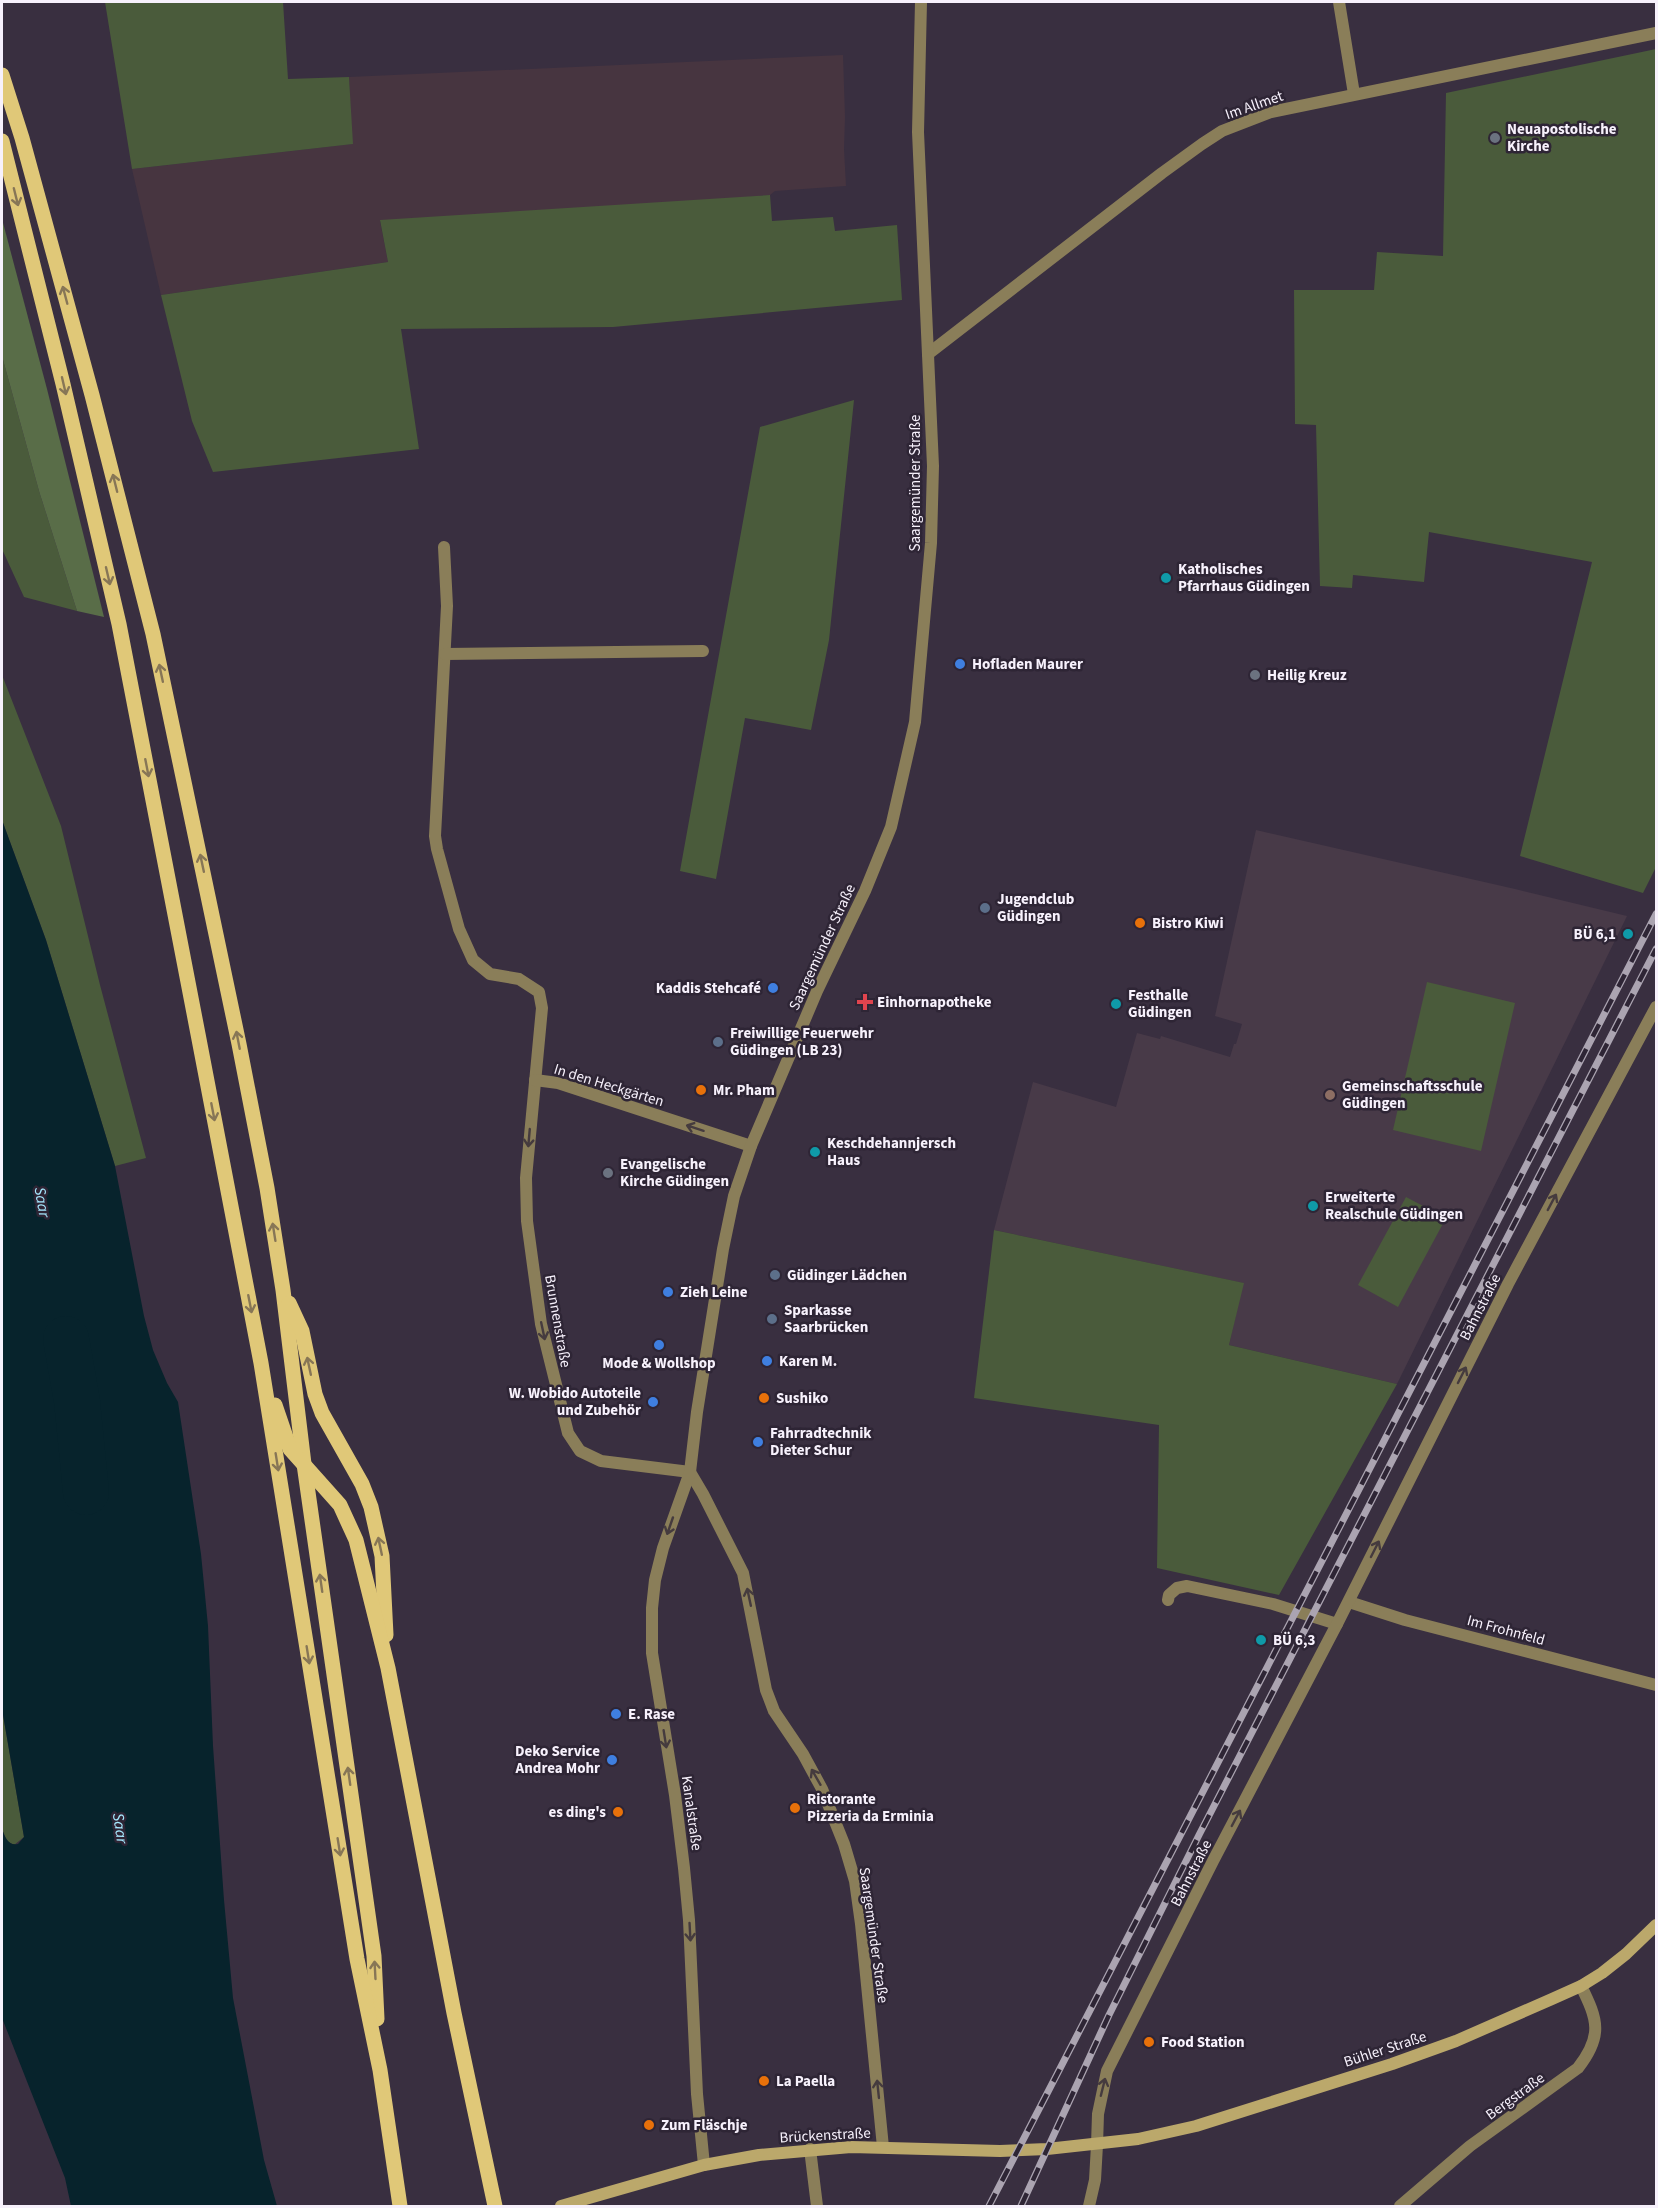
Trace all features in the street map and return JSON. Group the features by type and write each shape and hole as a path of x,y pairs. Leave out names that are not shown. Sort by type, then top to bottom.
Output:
{"main road":[{"path":"2,75 22,138 86,373 153,634 241,1055 283,1290 304,1464 374,1956 380,2070"},
{"path":"2,141 63,384 118,624 261,1363 357,1959 380,2070 400,2206"},
{"path":"283,1290 302,1331 315,1394 322,1413 362,1484 371,1507 382,1556 388,1668"},
{"path":"261,1363 290,1449 340,1505 356,1540 388,1668 454,2013 495,2206"},
{"name":"Bühler Straße","path":"1097,2145 1196,2127 1456,2041 1581,1986 1626,1954 1656,1925"},
{"name":"Brückenstraße","path":"561,2206 704,2165 759,2154 810,2149 883,2147 1009,2151 1097,2145"}],"street":[{"name":"Saargemünder Straße","path":"883,2147 855,1881 844,1844 822,1789 803,1754 774,1711 766,1690 743,1573 704,1494 690,1472 697,1412 723,1249 734,1196 751,1146 817,991 865,891 891,827 915,722 931,543 933,466 918,132 921,2"},
{"path":"1339,2 1354,94"},
{"name":"Im Allmet","path":"928,354 1162,173 1216,136 1271,112 1656,33"},
{"name":"In den Heckgärten","path":"444,548 447,606 435,836 459,928 473,960 490,974 519,979 539,992 542,1008 535,1080 558,1083 751,1146"},
{"path":"445,654 703,651"},
{"name":"Bahnstraße","path":"1089,2206 1095,2180 1098,2114 1107,2071 1208,1871 1349,1602 1508,1284 1656,1007"},
{"name":"Brunnenstraße","path":"535,1080 526,1178 527,1221 541,1324 568,1434 580,1451 601,1461 690,1472"},
{"name":"Kanalstraße","path":"690,1472 663,1548 655,1580 651,1632 652,1653 675,1795 684,1868 689,1920 697,2094 704,2165"},
{"path":"1168,1600 1169,1595 1177,1588 1187,1586 1273,1604 1337,1624"},
{"name":"Im Frohnfeld","path":"1349,1602 1405,1620 1656,1685"},
{"name":"Bergstraße","path":"1400,2206 1470,2146 1578,2068 1588,2056 1595,2042 1595,2014 1581,1986"},
{"path":"810,2149 816,2206"}],"shaded area":[{"path":"843,55 846,186 775,191 770,195 729,199 380,221 388,262 161,295 132,169 352,144 349,77"},
{"name":"Gemeinschaftsschule Güdingen","path":"1256,830 1627,916 1397,1384 1229,1345 1243,1283 994,1230 1033,1082 1116,1107 1137,1033 1160,1039 1161,1036 1230,1057 1242,1024 1215,1016"}],"green space":[{"path":"105,2 283,2 288,79 349,77 353,144 132,169"},
{"path":"1656,49 1656,867 1643,893 1520,856 1592,562 1429,532 1424,582 1353,575 1352,588 1320,586 1316,425 1295,424 1294,290 1374,290 1377,252 1443,256 1446,93"},
{"path":"770,195 772,221 833,217 835,231 897,225 902,300 613,327 401,329 419,449 213,472 192,421 161,295 388,262 380,220"},
{"path":"2,219 104,617 77,611 39,491 2,356"},
{"path":"2,356 39,491 77,611 24,597 2,549"},
{"path":"854,400 829,640 811,730 745,718 716,879 680,871 760,427"},
{"path":"2,675 61,826 146,1158 115,1166 46,940 2,820"},
{"path":"1427,982 1515,1003 1481,1151 1393,1130"},
{"path":"1406,1197 1446,1218 1398,1307 1358,1285"},
{"path":"994,1230 1244,1283 1229,1345 1397,1384 1279,1595 1157,1568 1159,1425 974,1398"},
{"path":"2,1709 24,1837 14,1845 7,1841 2,1829"}],"water":[{"name":"Saar","path":"2,820 46,940 115,1166 144,1316 153,1350 178,1402 201,1554 208,1626 213,1746 233,1998 264,2160 277,2206 71,2206 65,2178 2,2018 2,1829 7,1840 12,1844 18,1844 24,1837 2,1709","holes":["77,1402 82,1407 85,1430 76,1430 74,1409"]}],"waterway":[{"path":"66,1339 77,1401 86,1492"}],"railway":[{"path":"989,2206 1656,914"},
{"path":"1021,2206 1109,2015 1199,1835 1656,949"}],"place":[{"name":"Neuapostolische Kirche","path":"1495,138"},
{"name":"Katholisches Pfarrhaus Güdingen","path":"1166,578"},
{"name":"Hofladen Maurer","path":"960,664"},
{"name":"Heilig Kreuz","path":"1255,675"},
{"name":"Jugendclub Güdingen","path":"985,908"},
{"name":"Bistro Kiwi","path":"1140,923"},
{"name":"BÜ 6,1","path":"1628,934"},
{"name":"Kaddis Stehcafé","path":"773,988"},
{"name":"Einhornapotheke","path":"865,1002"},
{"name":"Festhalle Güdingen","path":"1116,1004"},
{"name":"Freiwillige Feuerwehr Güdingen (LB 23)","path":"718,1042"},
{"name":"Mr. Pham","path":"701,1090"},
{"name":"Gemeinschaftsschule Güdingen","path":"1330,1095"},
{"name":"Keschdehannjersch Haus","path":"815,1152"},
{"name":"Evangelische Kirche Güdingen","path":"608,1173"},
{"name":"Erweiterte Realschule Güdingen","path":"1313,1206"},
{"name":"Güdinger Lädchen","path":"775,1275"},
{"name":"Zieh Leine","path":"668,1292"},
{"name":"Sparkasse Saarbrücken","path":"772,1319"},
{"name":"Mode & Wollshop","path":"659,1345"},
{"name":"Karen M.","path":"767,1361"},
{"name":"Sushiko","path":"764,1398"},
{"name":"W. Wobido Autoteile und Zubehör","path":"653,1402"},
{"name":"Fahrradtechnik Dieter Schur","path":"758,1442"},
{"name":"BÜ 6,3","path":"1261,1640"},
{"name":"E. Rase","path":"616,1714"},
{"name":"Deko Service Andrea Mohr","path":"612,1760"},
{"name":"Ristorante Pizzeria da Erminia","path":"795,1808"},
{"name":"es ding's","path":"618,1812"},
{"name":"Food Station","path":"1149,2042"},
{"name":"La Paella","path":"764,2081"},
{"name":"Zum Fläschje","path":"649,2125"}]}
